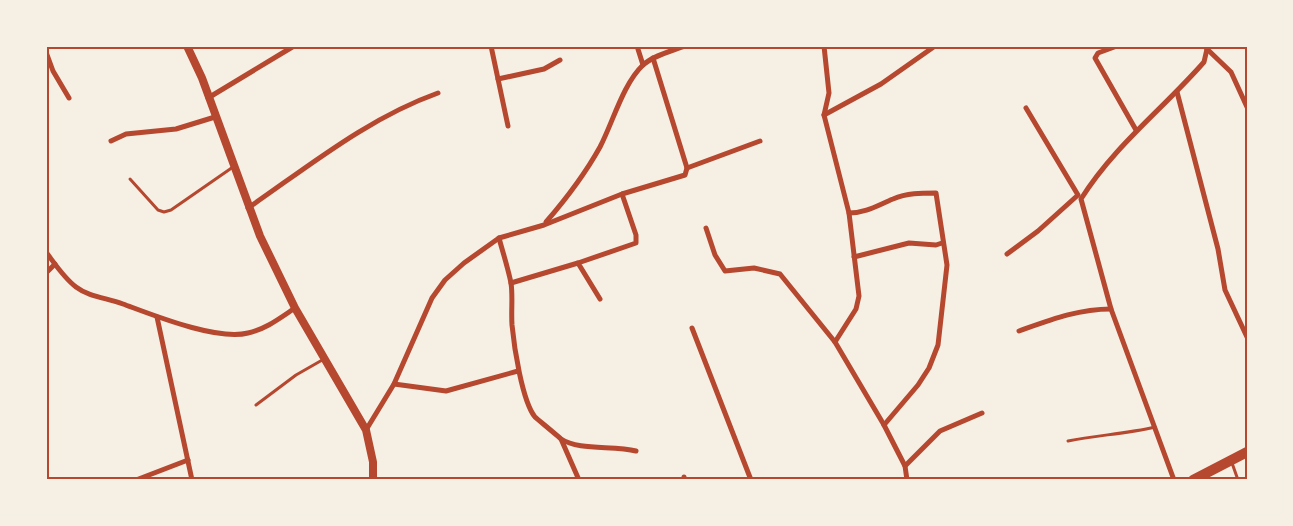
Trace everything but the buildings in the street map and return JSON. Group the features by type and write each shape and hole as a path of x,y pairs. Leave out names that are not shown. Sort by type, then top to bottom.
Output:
{"main road":[{"path":"1193,480 1247,452"}],"street":[{"path":"187,46 196,63 248,208 296,308 366,430 373,462 373,480"},
{"path":"208,98 294,46"},
{"path":"491,46 508,126"},
{"path":"638,46 643,65"},
{"path":"544,224 568,198 600,147 629,87 643,65 653,58 685,46"},
{"path":"824,46 828,93 824,115 849,213 859,296 856,309 834,342"},
{"path":"824,115 881,84 935,46"},
{"path":"1117,46 1098,53 1095,58 1136,130"},
{"path":"1007,254 1080,197 1136,130 1177,92 1204,62 1206,48"},
{"path":"1206,48 1231,72 1247,107"},
{"path":"46,52 53,71 69,98"},
{"path":"366,430 394,384 425,311 445,280 499,238 544,224 622,194 685,175 687,168 653,58"},
{"path":"498,79 544,69 560,60"},
{"path":"1177,92 1218,249 1225,290 1247,337"},
{"path":"248,208 374,121 410,103 438,93"},
{"path":"1026,108 1080,197 1111,309 1174,480"},
{"path":"111,141 126,134 176,129 215,117"},
{"path":"687,168 760,140"},
{"path":"511,284 636,243 636,235 622,194"},
{"path":"849,213 880,206 893,199 907,195 936,194 941,216 942,243 947,265 942,323 938,345 929,368 918,385 884,425"},
{"path":"706,228 716,255 725,271 754,268 780,274 834,342 884,425 905,466 907,480"},
{"path":"499,238 511,284 512,326 518,371 536,418 546,424 561,439 579,480"},
{"path":"854,257 909,242 936,245 942,243"},
{"path":"46,252 76,287 90,294 157,317 222,333 247,334 267,327 296,308"},
{"path":"578,263 600,299"},
{"path":"46,273 55,264"},
{"path":"1019,331 1065,315 1092,309 1111,309"},
{"path":"157,317 192,480"},
{"path":"692,328 752,480"},
{"path":"394,384 446,391 518,371"},
{"path":"905,466 940,431 982,413"},
{"path":"561,439 576,445 620,447 636,451"},
{"path":"136,480 188,460"}],"lane":[{"path":"130,179 158,210 164,212 171,210 233,167"},
{"path":"256,405 296,375 325,358"},
{"path":"1068,441 1097,435 1130,433 1154,427"},
{"path":"1230,460 1238,480"}]}
